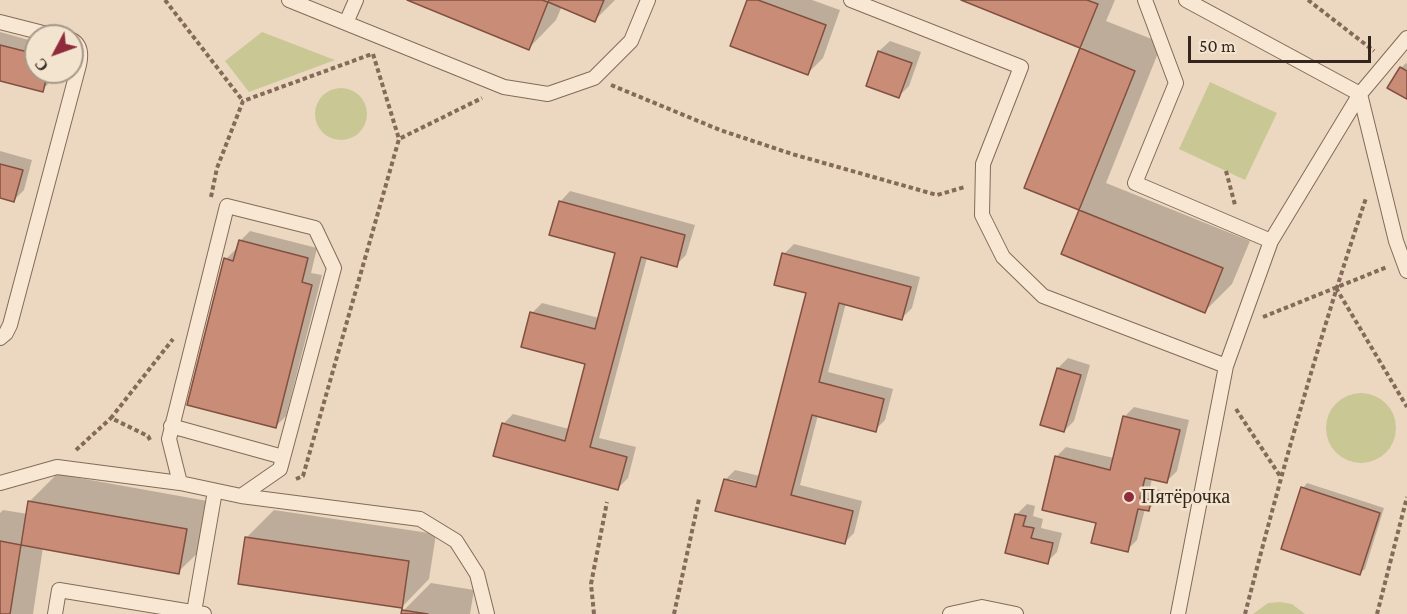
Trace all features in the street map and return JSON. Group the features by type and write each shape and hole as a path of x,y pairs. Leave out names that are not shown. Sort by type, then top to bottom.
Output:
{"lane":[{"path":"289,0 504,87 548,94 594,78 631,41 648,0"},
{"path":"346,23 356,0"},
{"path":"851,0 1021,67 983,164 982,215 1004,257 1043,296 1226,366"},
{"path":"1145,0 1176,83 1135,183 1271,241"},
{"path":"1186,0 1360,94 1401,238 1405,266"},
{"path":"0,22 24,28"},
{"path":"1178,614 1226,366 1271,241 1360,94 1397,59 1407,38"},
{"path":"0,338 10,325 74,84"},
{"path":"180,483 169,439 171,426 227,206 315,228 334,268 280,469 241,496"},
{"path":"171,426 283,457"},
{"path":"0,483 57,467 180,483 241,496 420,519 456,541 477,574 487,614"},
{"path":"56,614 59,590 199,613 215,491"},
{"path":"950,614 982,607 1016,614"}],"path":[{"path":"165,0 243,101"},
{"path":"1308,0 1397,59"},
{"path":"293,480 303,476 399,139 373,54 369,33"},
{"path":"594,78 720,130 792,154 937,195 983,182"},
{"path":"399,139 504,87"},
{"path":"1226,171 1242,228"},
{"path":"1245,614 1280,477 1336,288 1366,197"},
{"path":"1240,327 1336,288 1405,266"},
{"path":"1336,288 1407,406"},
{"path":"1222,387 1280,477"},
{"path":"57,467 111,418"},
{"path":"674,614 699,498"},
{"path":"1377,614 1407,498"},
{"path":"594,614 591,584 607,502"}],"shaded area":[{"path":"262,32 335,60 249,92 225,61"},
{"path":"1210,82 1277,113 1245,180 1179,149"},
{"path":"336,88 346,88 355,92 363,100 367,114 363,128 355,136 346,140 336,140 327,136 319,128 315,119 315,109 319,100 327,92"},
{"path":"1361,393 1374,396 1386,403 1393,415 1396,428 1393,441 1386,453 1374,460 1361,463 1348,460 1336,453 1329,441 1326,428 1329,415 1336,403 1348,396"},
{"path":"1268,603 1292,604 1305,614 1253,614"}],"building":[{"path":"407,0 542,0 548,2 529,50"},
{"path":"549,0 604,0 595,22 548,2"},
{"path":"747,0 758,0 826,25 808,75 730,46"},
{"path":"961,0 1087,0 1098,4 1080,48"},
{"path":"0,45 24,51 24,84 45,84 43,92 0,81"},
{"path":"1080,48 1135,71 1079,210 1024,188"},
{"path":"878,51 912,63 899,98 866,86"},
{"path":"1400,67 1407,71 1407,99 1387,88"},
{"path":"0,164 23,170 14,202 0,198"},
{"path":"559,201 685,235 677,267 641,257 590,447 627,457 618,490 493,456 502,423 565,441 585,364 521,347 530,312 595,329 615,253 549,235"},
{"path":"1079,210 1223,268 1205,313 1061,254"},
{"path":"239,240 308,258 302,282 312,285 276,428 187,405 224,258 233,261"},
{"path":"782,253 911,287 902,320 839,303 819,382 884,399 876,432 812,415 791,495 853,511 845,544 715,511 724,479 756,487 806,293 774,285"},
{"path":"1057,368 1081,375 1064,432 1040,425"},
{"path":"1123,416 1180,430 1167,483 1145,478 1140,498 1151,500 1149,511 1138,509 1128,552 1091,543 1096,523 1042,510 1055,456 1110,470"},
{"path":"1301,487 1380,513 1360,575 1281,549"},
{"path":"28,501 187,529 179,574 21,545"},
{"path":"1015,514 1026,516 1023,526 1034,528 1031,538 1053,543 1048,564 1005,553"},
{"path":"245,537 409,561 402,610 428,614 401,614 402,608 238,584"},
{"path":"0,541 21,545 10,614 0,614"}],"place":[{"name":"Пятёрочка","path":"1129,497"}]}
